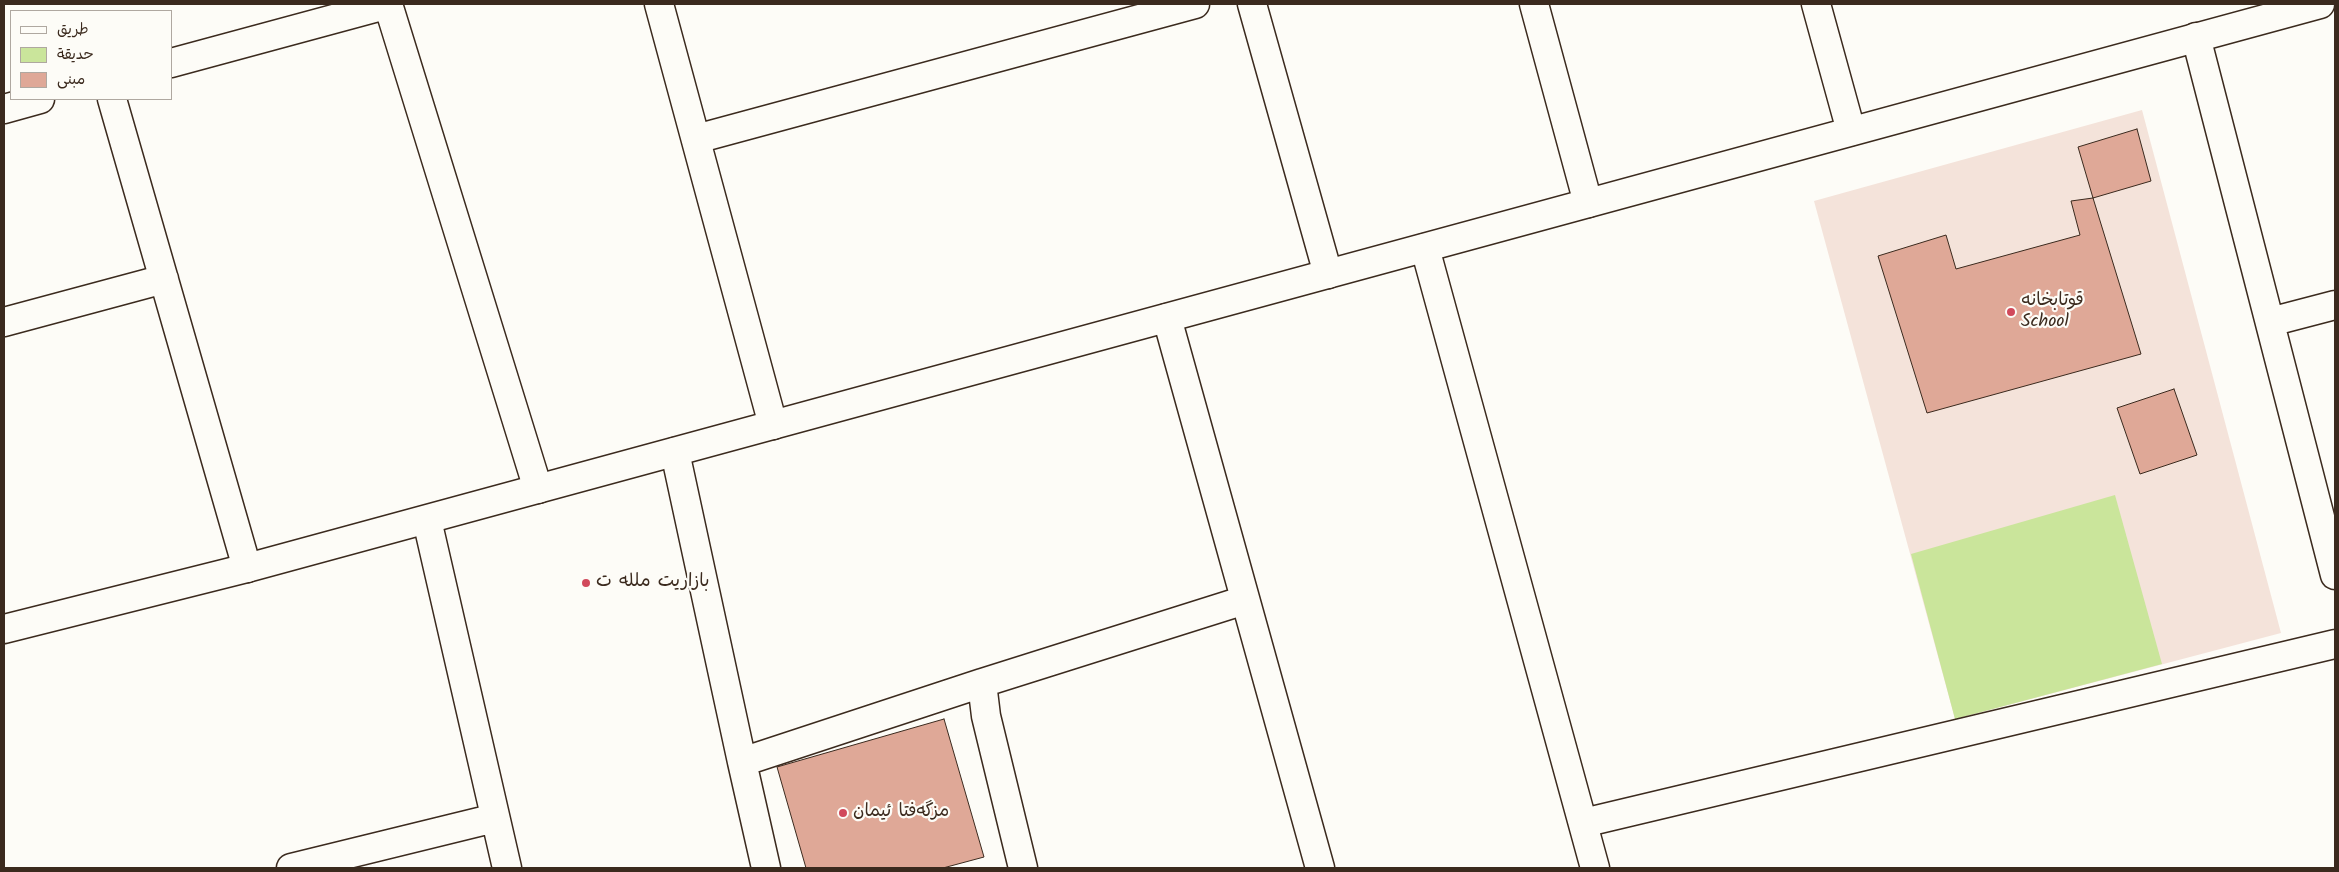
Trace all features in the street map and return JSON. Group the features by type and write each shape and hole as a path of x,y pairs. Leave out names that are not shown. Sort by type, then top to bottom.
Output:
{"street":[{"path":"172,63 389,4 538,489"},
{"path":"659,4 773,425"},
{"path":"696,139 1195,4"},
{"path":"1252,4 1328,274"},
{"path":"1534,4 1588,203"},
{"path":"1816,4 1851,132"},
{"path":"4,628 247,568 427,520 2320,4"},
{"path":"2196,37 2335,576"},
{"path":"4,108 36,100"},
{"path":"112,100 247,568"},
{"path":"1425,248 1595,868"},
{"path":"4,322 164,279"},
{"path":"2270,322 2335,305"},
{"path":"1167,318 1320,868"},
{"path":"674,452 766,868"},
{"path":"427,520 506,868"},
{"path":"742,762 982,683 1245,600"},
{"path":"1583,822 2335,644"},
{"path":"982,683 986,716 1023,868"},
{"path":"291,868 495,818"}],"shaded area":[{"path":"2142,110 2281,633 1955,719 1814,201"}],"green space":[{"path":"2115,495 2162,664 1955,719 1911,554"}],"building":[{"path":"2137,129 2151,181 2093,198 2078,147"},
{"name":"قوتابخانه‌ School","path":"2093,198 2141,354 1927,413 1878,256 1946,235 1956,269 2080,235 2071,201"},
{"path":"2174,389 2197,455 2140,474 2117,408"},
{"path":"944,719 984,857 943,868 806,868 777,767"}],"place":[{"name":"قوتابخانه‌ School","path":"2011,312"},
{"name":"بازاريت ملله ت","path":"586,583"},
{"name":"مزگەفتا ئيمان","path":"843,813"}]}
